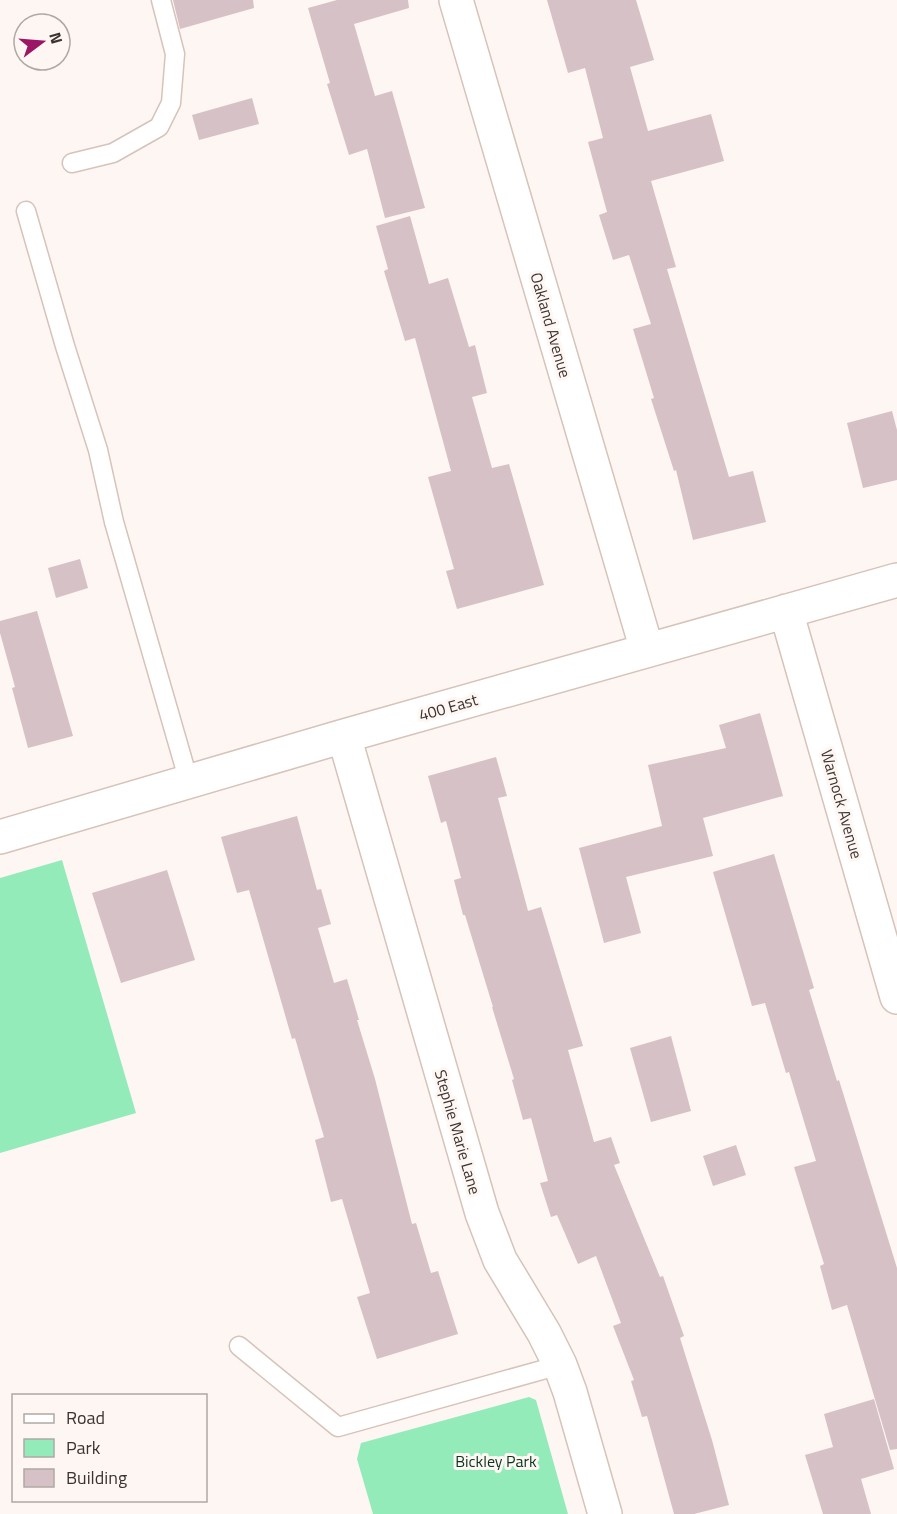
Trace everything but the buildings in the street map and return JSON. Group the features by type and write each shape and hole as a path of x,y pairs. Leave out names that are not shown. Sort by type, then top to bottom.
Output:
{"street":[{"name":"Oakland Avenue","path":"456,0 647,650"},
{"name":"400 East","path":"0,837 344,736 897,580"},
{"name":"Warnock Avenue","path":"786,611 897,997"},
{"name":"Stephie Marie Lane","path":"344,736 482,1213 500,1260 544,1333 560,1365 605,1514"}],"lane":[{"path":"72,163 113,153 159,127 171,104 175,54 161,0"},
{"path":"26,211 98,450 114,522 189,782"},
{"path":"238,1346 338,1427 560,1365"}],"green space":[{"path":"62,860 136,1113 0,1153 0,878"},
{"name":"Bickley Park","path":"529,1397 536,1400 568,1514 373,1514 357,1459 361,1443"}]}
